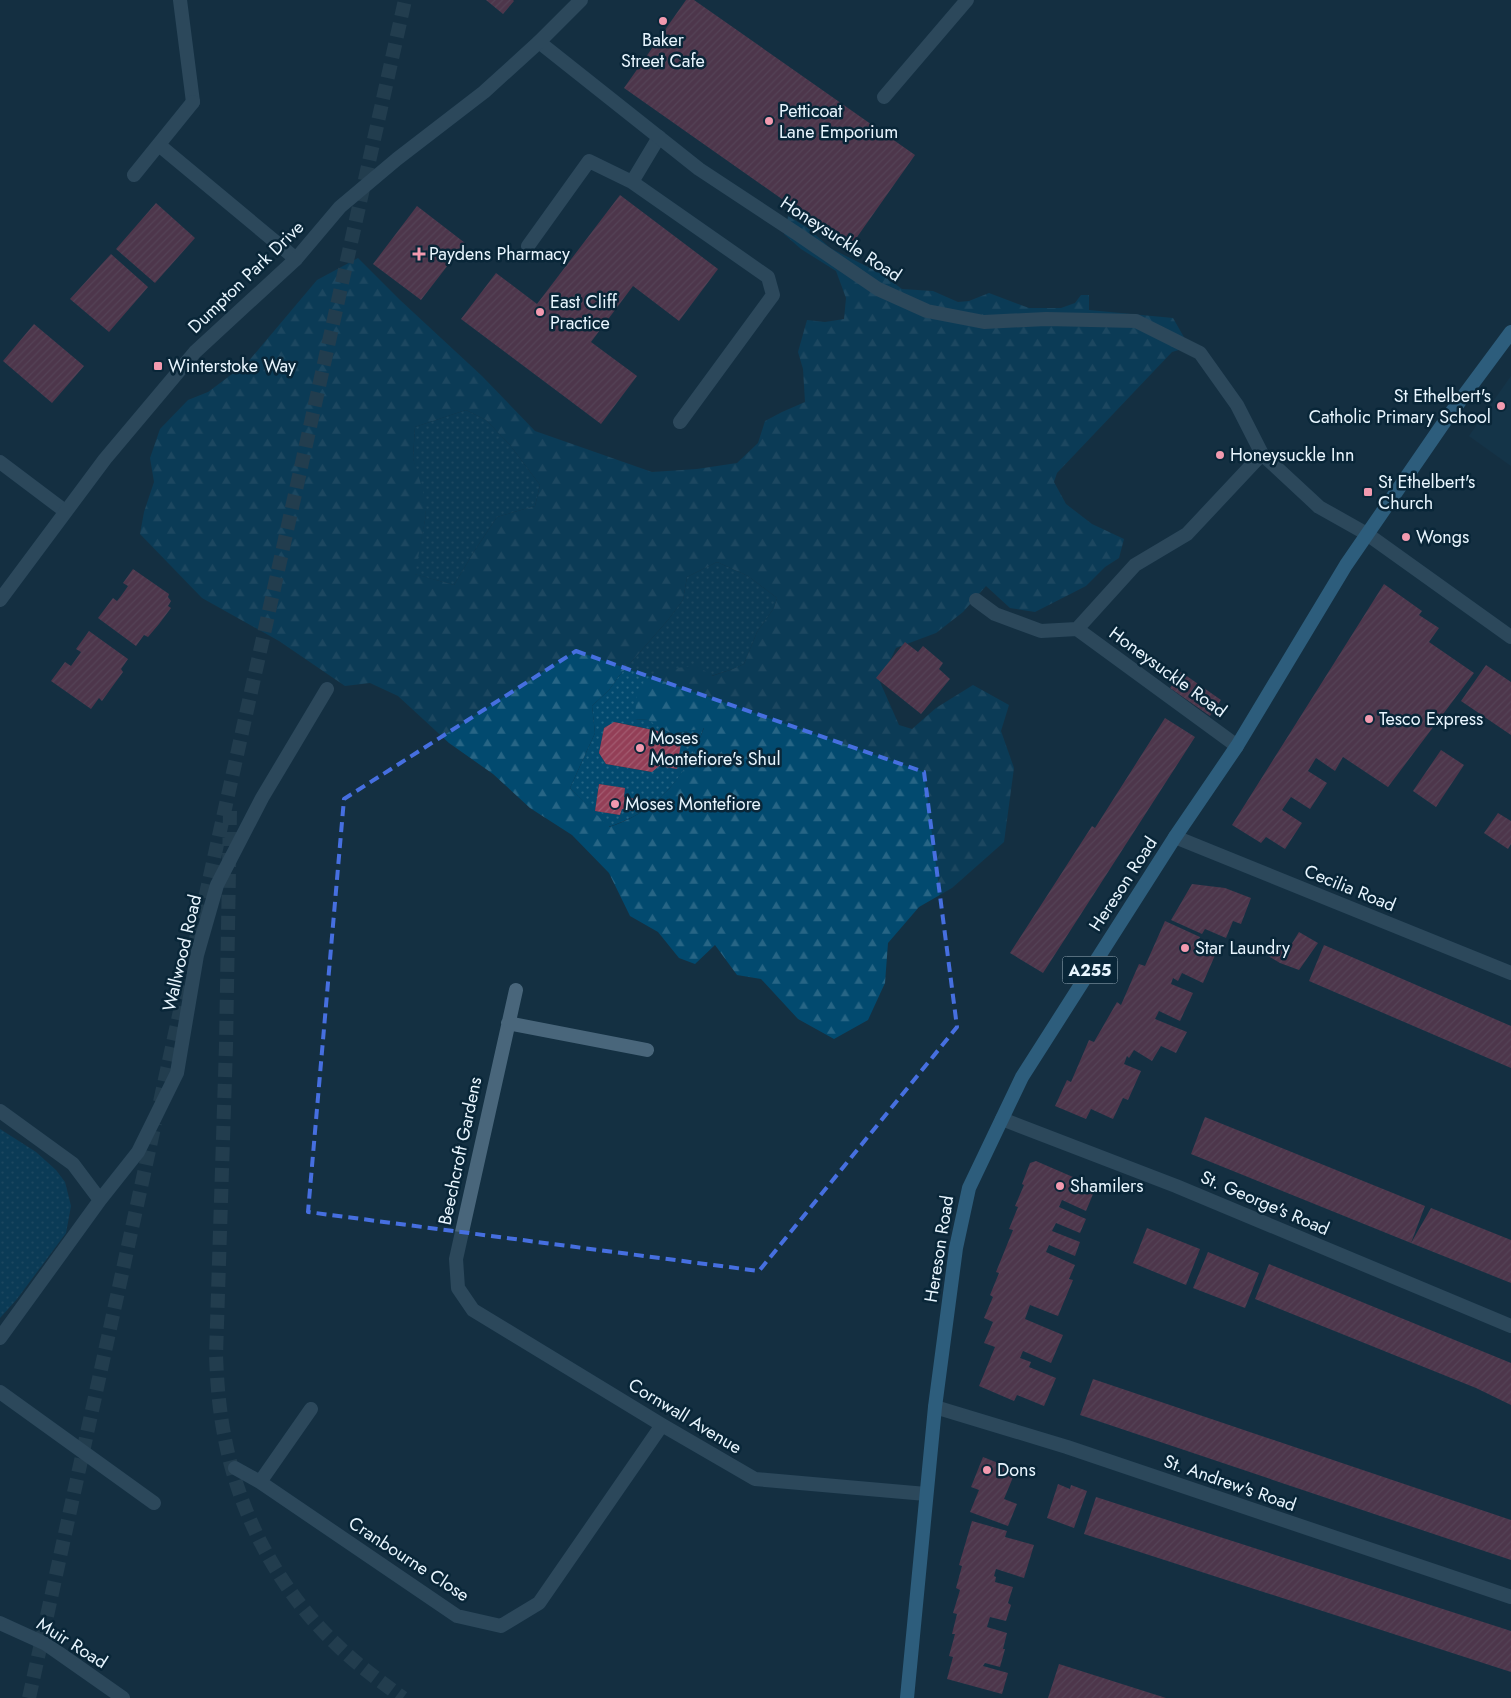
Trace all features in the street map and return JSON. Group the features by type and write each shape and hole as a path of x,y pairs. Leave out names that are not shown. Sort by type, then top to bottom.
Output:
{"main road":[{"name":"Hereson Road","path":"910,1697 935,1407 956,1248 969,1188 1022,1077 1175,837 1237,746 1346,565 1445,420 1511,332"}],"street":[{"path":"134,175 194,102 180,0"},
{"name":"Dumpton Park Drive","path":"0,600 65,510 105,459 195,352 296,259 340,207 397,159 484,92 539,42 581,0"},
{"path":"884,97 967,0"},
{"name":"Honeysuckle Road","path":"539,42 699,169 799,234 878,289 927,311 984,322 1046,319 1136,321 1200,354 1237,405 1262,454 1319,507 1367,534 1511,637"},
{"path":"632,182 659,137"},
{"path":"159,145 296,259"},
{"path":"528,246 589,161 632,182 768,277 773,295 680,422"},
{"name":"Honeysuckle Road","path":"1237,746 1077,629 1135,565 1187,534 1262,454"},
{"path":"0,462 65,510"},
{"path":"976,600 995,614 1041,631 1077,629"},
{"name":"Wallwood Road","path":"100,1200 138,1152 177,1073 197,955 217,885 262,798 326,690"},
{"name":"Cecilia Road","path":"1175,837 1511,973"},
{"name":"Beechcroft Gardens","path":"458,1288 456,1259 516,990"},
{"path":"508,1023 646,1050"},
{"path":"0,1111 74,1164 100,1200 0,1338"},
{"name":"St. George's Road","path":"1002,1119 1170,1183 1511,1326"},
{"name":"Cornwall Avenue","path":"458,1288 473,1310 755,1479 926,1494"},
{"path":"0,1392 154,1503"},
{"name":"St. Andrew's Road","path":"935,1407 1067,1447 1511,1597"},
{"path":"260,1482 311,1409"},
{"name":"Cranbourne Close","path":"235,1468 260,1482 457,1616 501,1626 539,1603 662,1425"},
{"name":"Muir Road","path":"0,1623 46,1644 122,1698"}],"highlighted area":[{"path":"576,651 924,772 957,1027 759,1271 308,1212 344,799"}],"shaded area":[{"name":"St Ethelbert's Catholic Primary School","path":"1511,376 1511,466 1469,436"}],"green space":[{"path":"788,216 808,228 830,248 880,273 902,289 933,291 958,302 969,301 989,293 1029,308 1061,308 1075,303 1081,295 1089,295 1089,310 1173,318 1185,339 1182,349 1172,352 1057,473 1054,482 1066,504 1092,524 1124,539 1119,558 1105,567 1086,586 1035,612 1010,608 986,586 963,612 936,633 896,648 880,682 899,725 912,729 936,708 973,685 1009,705 1001,731 1014,768 1004,842 952,888 919,907 888,943 885,983 868,1020 834,1039 798,1019 761,979 737,975 715,945 695,964 679,958 658,932 630,916 609,873 572,835 530,808 493,774 449,743 398,696 370,683 345,686 279,641 202,598 140,534 144,512 154,482 150,458 160,429 188,400 208,392 247,363 317,280 358,258 482,376 535,431 652,472 697,469 737,463 758,443 765,421 805,402 803,369 798,352 807,320 825,322 844,319 846,298 836,271 801,249 784,234","holes":["466,410 486,420 510,445 540,485 535,506 497,517 454,585 415,574 426,515 423,491 413,458 415,427","717,562 748,576 777,598 774,608 757,632 744,664 712,676 698,666 672,669 656,674 643,683 637,694 635,719 648,720 672,734 704,728 689,761 668,790 642,812 609,827 570,788 595,733 592,706 609,690 683,600 687,577"]},
{"path":"466,410 486,420 510,445 540,485 535,506 497,517 454,585 414,574 426,515 413,458 415,427"},
{"path":"717,562 748,576 777,598 774,608 757,632 744,664 711,676 635,719 648,720 680,733 704,727 689,761 669,789 642,812 608,827 570,788 595,733 592,706 609,690 683,600 687,577","holes":["615,722 658,731 663,740 659,766 651,772 606,764 599,753 604,728","599,784 625,788 624,797 635,799 633,811 622,809 620,815 595,811"]},
{"path":"0,1129 36,1152 56,1170 65,1182 71,1206 66,1233 17,1299 0,1318"}],"building":[{"path":"486,0 513,0 514,1 503,14"},
{"name":"Petticoat Lane Emporium","path":"686,0 694,0 915,155 850,247 624,88"},
{"name":"East Cliff Practice","path":"620,195 718,269 679,321 633,286 591,342 637,376 601,424 461,319 496,273 537,304"},
{"path":"156,203 195,238 155,283 116,249"},
{"name":"Paydens Pharmacy","path":"417,206 465,243 421,300 373,264"},
{"path":"111,254 148,287 109,332 70,299"},
{"path":"34,324 84,366 52,403 3,361"},
{"path":"133,569 169,594 168,597 171,601 168,606 171,608 159,624 148,637 144,635 136,646 98,618 113,598 117,601 121,596 128,586 123,583"},
{"path":"1384,584 1422,611 1419,615 1439,628 1429,642 1474,673 1388,787 1343,757 1335,771 1316,758 1308,771 1327,783 1310,809 1291,797 1282,810 1302,823 1285,849 1266,837 1261,843 1232,825"},
{"path":"89,631 128,659 121,669 123,672 102,701 99,698 91,709 51,681 65,662 71,666 81,652 76,649"},
{"path":"905,642 918,652 923,646 943,663 939,669 950,679 921,714 876,678"},
{"path":"1486,665 1511,682 1511,735 1461,701"},
{"path":"1181,672 1221,700 1210,716 1170,688"},
{"path":"1165,718 1195,737 1043,973 1010,953 1092,826 1095,828"},
{"name":"Moses Montefiore's Shul","path":"614,722 658,731 663,740 681,743 677,769 659,766 652,772 606,764 599,753 604,728"},
{"path":"1441,750 1464,765 1436,807 1413,791"},
{"name":"Moses Montefiore","path":"599,784 625,788 624,797 635,799 633,811 622,809 620,815 595,811"},
{"path":"1498,813 1511,821 1511,844 1508,849 1484,833"},
{"path":"1192,884 1225,888 1251,898 1241,924 1233,921 1226,938 1205,929 1202,934 1171,920"},
{"path":"1165,921 1200,937 1197,944 1216,953 1203,983 1182,973 1178,981 1173,978 1171,984 1193,993 1180,1021 1159,1011 1155,1019 1187,1032 1176,1053 1161,1046 1152,1061 1134,1050 1129,1058 1127,1056 1124,1064 1141,1071 1128,1100 1123,1098 1113,1119 1091,1109 1086,1119 1055,1106 1067,1080 1071,1082 1089,1040 1094,1042 1117,1002 1121,1005 1139,964 1145,966"},
{"path":"1299,932 1318,943 1299,970 1280,963 1263,953 1271,940 1288,950"},
{"path":"1324,945 1511,1026 1511,1068 1309,981"},
{"path":"1205,1117 1425,1206 1411,1243 1191,1154"},
{"path":"1036,1161 1096,1187 1086,1211 1062,1200 1059,1207 1086,1219 1080,1233 1056,1223 1052,1231 1080,1242 1075,1256 1049,1245 1046,1252 1075,1265 1069,1279 1073,1280 1058,1316 1030,1305 1025,1319 1063,1335 1051,1363 1023,1351 1020,1358 1031,1362 1029,1367 1056,1378 1044,1406 1017,1395 1014,1401 979,1386 995,1347 984,1343 993,1322 984,1318 993,1297 990,1295 999,1273 996,1272 1013,1230 1009,1229 1018,1207 1015,1206 1024,1185 1022,1184 1030,1163"},
{"path":"1431,1208 1511,1240 1511,1283 1411,1243"},
{"path":"1147,1228 1200,1249 1186,1285 1133,1263"},
{"path":"1208,1252 1259,1273 1245,1308 1193,1288"},
{"path":"1269,1264 1511,1363 1511,1405 1476,1388 1255,1299"},
{"path":"1093,1379 1511,1520 1511,1560 1080,1415"},
{"path":"983,1457 1016,1470 1004,1499 1017,1504 1008,1526 970,1512 979,1490 971,1487"},
{"path":"1058,1484 1070,1489 1071,1485 1087,1491 1074,1528 1047,1518"},
{"path":"1096,1497 1511,1631 1511,1672 1084,1534"},
{"path":"972,1521 1007,1531 1005,1537 1034,1545 1024,1578 996,1569 994,1576 996,1577 995,1582 1013,1587 1008,1603 1011,1605 1006,1621 990,1617 987,1627 1007,1633 1000,1667 985,1663 983,1666 1008,1673 1002,1694 947,1679 953,1657 949,1656 955,1634 952,1634 957,1614 953,1613 960,1590 956,1588 962,1566 959,1565"},
{"path":"1059,1664 1166,1698 1048,1698"}],"tunnel":[{"path":"196,939 405,0"},
{"path":"230,811 226,1046 216,1355 218,1395 224,1434 239,1492 263,1548 279,1574 314,1622 343,1651 403,1698"},
{"path":"160,1102 187,979"},
{"path":"29,1698 155,1123"}],"place":[{"name":"Baker Street Cafe","path":"663,21"},
{"name":"Petticoat Lane Emporium","path":"769,121"},
{"name":"Paydens Pharmacy","path":"419,254"},
{"name":"East Cliff Practice","path":"540,312"},
{"name":"Winterstoke Way","path":"158,366"},
{"name":"St Ethelbert's Catholic Primary School","path":"1501,406"},
{"name":"Honeysuckle Inn","path":"1220,455"},
{"name":"St Ethelbert's Church","path":"1368,492"},
{"name":"Wongs","path":"1406,537"},
{"name":"Tesco Express","path":"1369,719"},
{"name":"Moses Montefiore's Shul","path":"640,748"},
{"name":"Moses Montefiore","path":"615,804"},
{"name":"Star Laundry","path":"1185,948"},
{"name":"Shamilers","path":"1060,1186"},
{"name":"Dons","path":"987,1470"}]}
